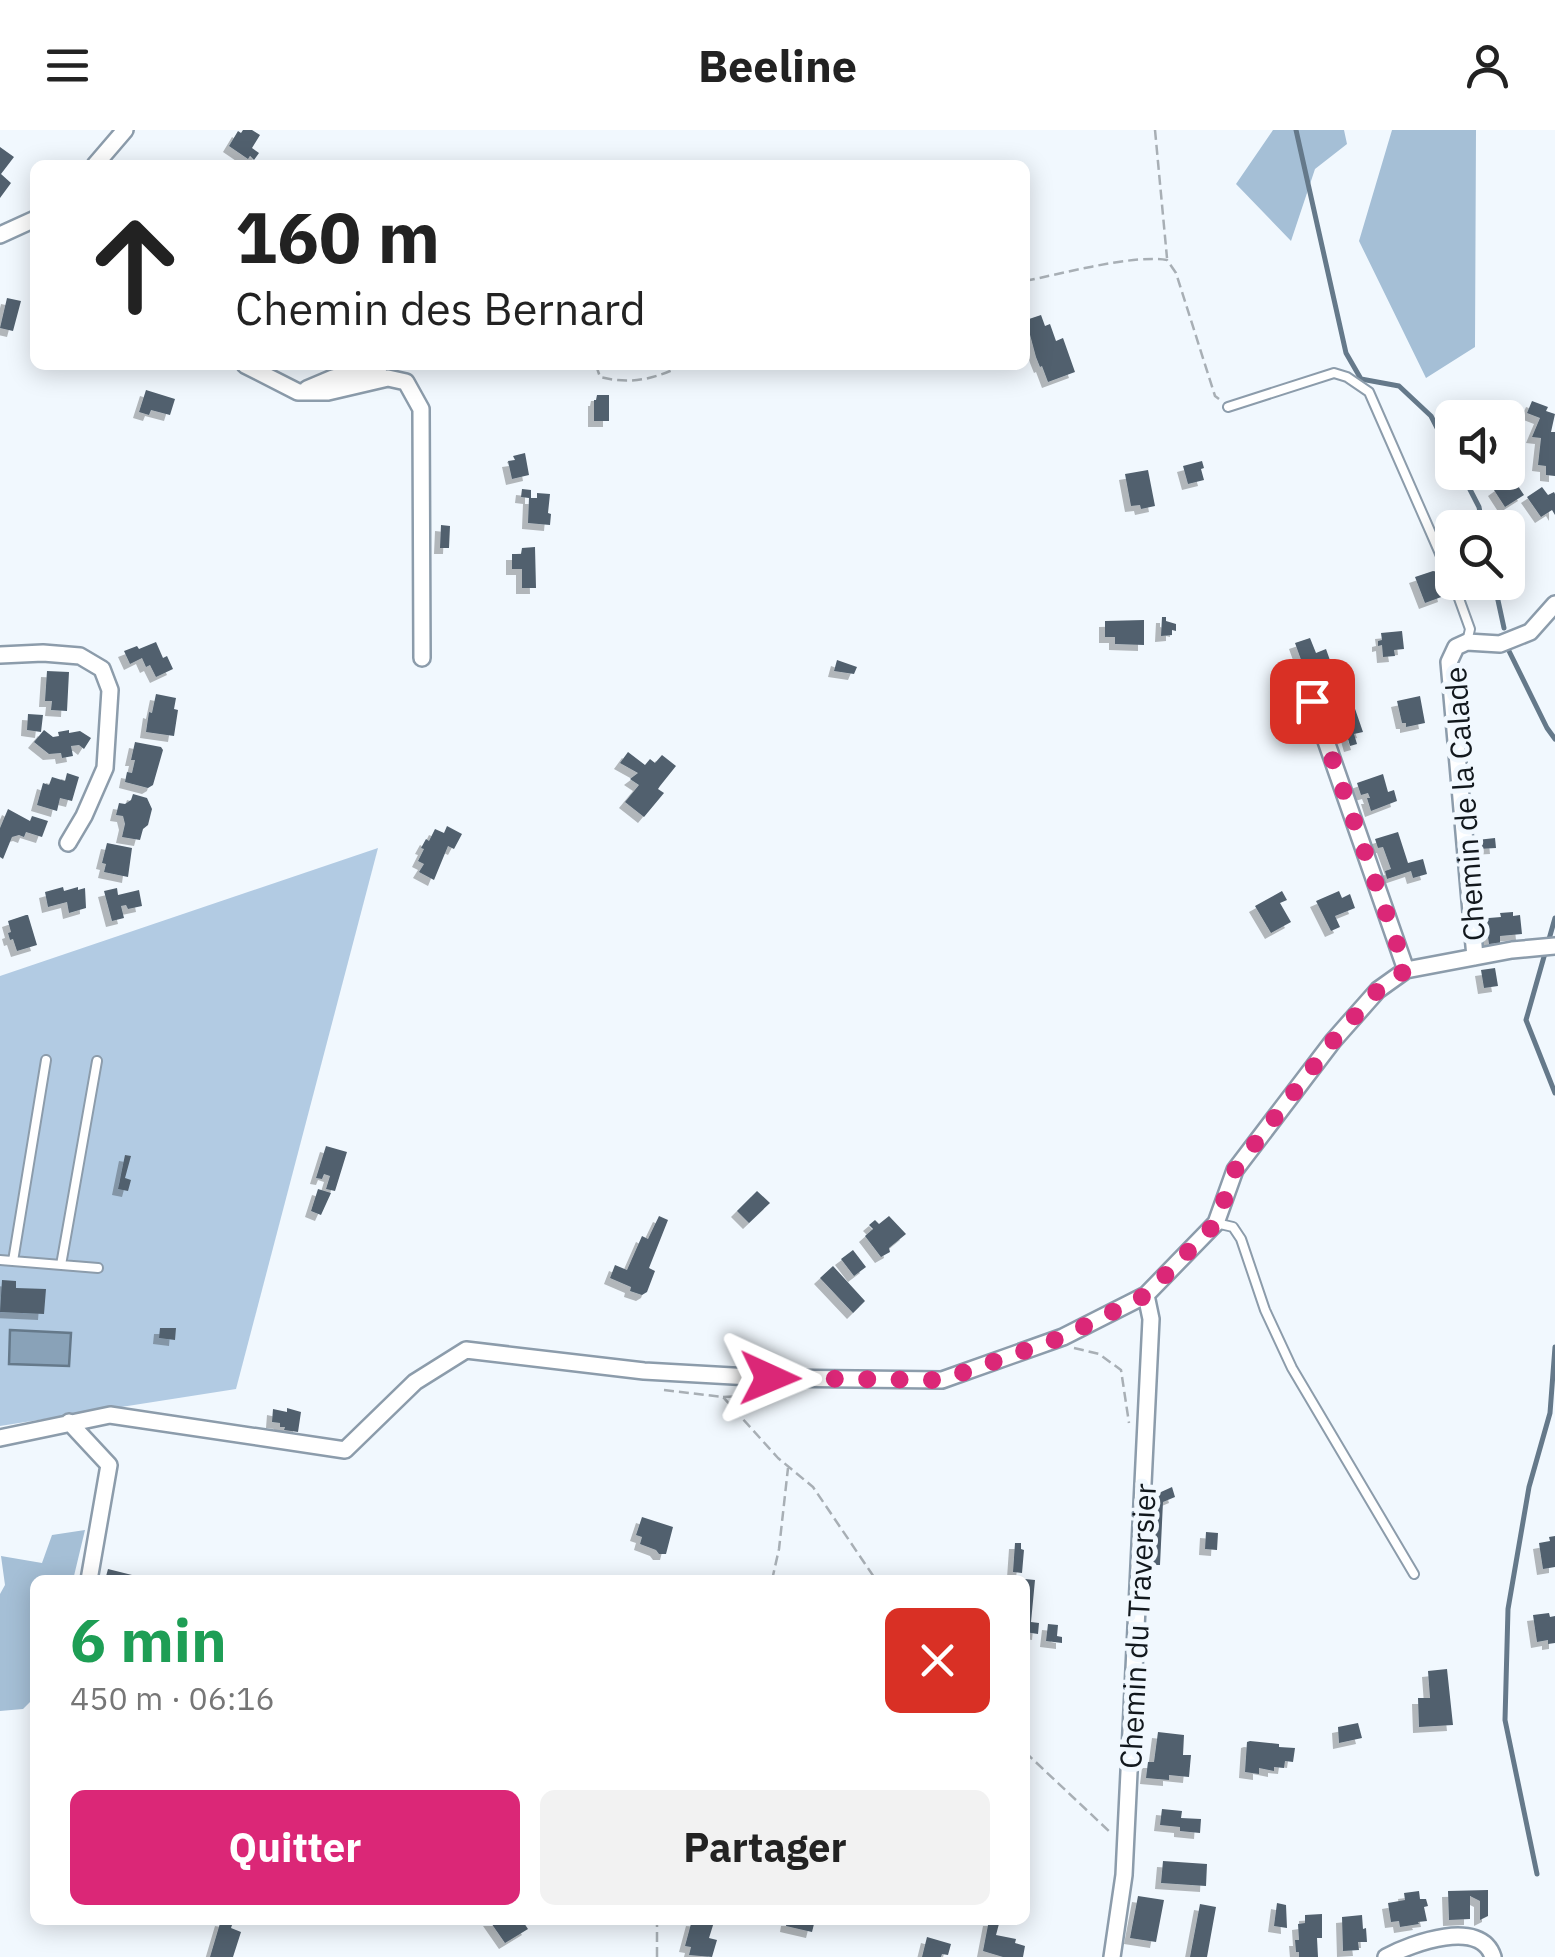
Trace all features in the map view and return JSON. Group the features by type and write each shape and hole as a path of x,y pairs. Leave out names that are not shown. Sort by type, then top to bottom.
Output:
{"street":[{"path":"99,160 125,130"},
{"path":"0,235 30,224"},
{"path":"256,370 298,392 328,392 388,378 406,382 420,409 422,658"},
{"path":"298,392 363,370"},
{"name":"Chemin de la Calade","path":"1474,957 1449,662 1456,648 1467,642 1500,644 1530,632 1555,604"},
{"path":"0,656 80,656 102,669 110,690 105,768 68,842"},
{"path":"1312,701 1406,970"},
{"path":"0,1438 110,1415 346,1450 414,1382 466,1350 644,1371 770,1378 942,1380 1063,1337 1146,1295 1216,1223 1235,1170 1333,1041 1378,990 1406,970 1555,946"},
{"name":"Chemin du Traversier","path":"1112,1957 1126,1847 1151,1319 1146,1295"},
{"path":"69,1422 108,1465 90,1575"},
{"path":"1386,1957 1437,1939 1475,1936 1490,1946 1494,1957"}],"lane":[{"path":"1228,406 1334,373 1347,377 1369,392 1435,539"},
{"path":"1460,600 1470,629 1467,642"},
{"path":"13,1261 46,1060"},
{"path":"61,1265 97,1061"},
{"path":"1216,1223 1233,1227 1241,1239 1265,1310 1292,1368 1414,1574"},
{"path":"0,1260 98,1268"}],"path":[{"path":"1155,130 1167,260 1176,273 1215,396 1228,406"},
{"path":"1030,280 1126,262 1167,260"},
{"path":"598,370 600,376 622,383 673,370"},
{"path":"1067,1347 1098,1354 1121,1370 1129,1421"},
{"path":"655,1388 723,1396 770,1395"},
{"path":"723,1396 788,1466 813,1487 873,1575"},
{"path":"773,1575 788,1466"},
{"path":"1030,1759 1126,1847"},
{"path":"656,1957 657,1925"}],"shaded area":[{"path":"1273,130 1344,130 1347,144 1315,169 1291,241 1236,184"},
{"path":"1392,130 1476,130 1475,347 1426,378 1359,241"},
{"path":"378,848 236,1389 0,1426 0,976"},
{"path":"10,1330 71,1333 69,1366 9,1364"},
{"path":"85,1530 74,1575 30,1575 30,1702 23,1709 0,1711 0,1594 5,1585 1,1556 42,1563 52,1535"}],"building":[{"path":"238,131 260,135 252,148 259,153 254,160 229,146"},
{"path":"0,147 14,157 1,174 11,183 0,198"},
{"path":"7,298 21,301 13,331 0,328"},
{"path":"1041,315 1045,326 1050,324 1056,341 1063,338 1075,372 1048,382 1036,357 1030,319"},
{"path":"146,390 175,399 170,415 151,410 149,415 139,412"},
{"path":"597,395 609,395 609,421 594,421"},
{"path":"1532,401 1555,414 1551,432 1555,432 1555,476 1546,475 1546,466 1538,465 1541,438 1532,437 1540,418 1527,413"},
{"path":"525,453 529,475 512,479 508,461"},
{"path":"1202,461 1204,480 1188,484 1183,466"},
{"path":"1148,470 1155,506 1131,506 1125,474"},
{"path":"1542,487 1548,495 1555,494 1555,515 1552,510 1541,517 1527,497"},
{"path":"522,489 531,490 531,498 537,498 537,493 550,494 550,525 528,523 529,498 521,497"},
{"path":"1494,490 1521,490 1524,495 1505,507"},
{"path":"441,525 450,526 449,548 440,548"},
{"path":"535,547 536,588 522,588 522,569 512,569 512,554"},
{"path":"1435,571 1435,599 1425,603 1415,577"},
{"path":"1162,617 1176,624 1172,635 1161,636"},
{"path":"1144,620 1144,645 1115,644 1115,637 1105,637 1105,621"},
{"path":"1402,631 1404,649 1394,650 1395,656 1383,657 1382,645 1378,646 1381,633"},
{"path":"1310,638 1316,653 1326,649 1332,666 1310,674 1295,643"},
{"path":"156,642 173,669 156,677 142,658 130,664 124,651"},
{"path":"837,660 857,667 854,674 834,671"},
{"path":"47,671 69,672 67,711 51,710 52,701 45,701"},
{"path":"156,694 176,698 174,736 146,732"},
{"path":"1420,696 1425,723 1406,727 1397,701"},
{"path":"1353,703 1363,732 1354,734 1357,744 1350,746 1340,711"},
{"path":"28,714 43,715 41,732 27,730"},
{"path":"44,730 53,737 69,730 91,738 84,749 71,746 73,756 62,758 61,753 49,754 34,742"},
{"path":"135,742 163,750 153,785 148,788 125,782 127,772 132,773"},
{"path":"628,752 645,765 650,759 655,763 662,755 676,766 658,789 664,793 644,817 625,802 639,785 630,779 638,773 620,763"},
{"path":"67,773 79,777 72,801 60,798 57,811 37,805 43,783 49,785 52,777 65,781"},
{"path":"1383,774 1388,792 1394,790 1397,801 1371,811 1368,793 1361,795 1357,783"},
{"path":"133,794 147,798 152,809 140,840 122,837 123,816 116,815 119,803 125,804"},
{"path":"8,809 30,821 32,816 48,821 42,837 26,832 24,837 12,837 3,859 0,828"},
{"path":"447,826 462,834 454,849 448,846 434,880 419,872 424,864 418,861 424,849 421,848 435,829 444,833"},
{"path":"1398,832 1408,863 1423,859 1427,874 1413,878 1411,871 1387,879 1385,871 1391,869 1383,847 1378,848 1375,839"},
{"path":"1495,838 1496,848 1478,849 1477,840"},
{"path":"107,843 132,848 128,877 104,872"},
{"path":"63,887 64,891 85,888 86,908 69,913 67,902 48,907 45,892"},
{"path":"117,888 118,895 139,890 142,906 121,906 124,918 112,921 104,891"},
{"path":"1282,891 1287,900 1280,903 1291,922 1271,933 1255,906"},
{"path":"1339,891 1342,898 1350,894 1355,908 1335,916 1340,927 1331,931 1316,901"},
{"path":"1513,912 1513,916 1520,915 1522,934 1500,936 1500,943 1489,944 1488,937 1479,938 1477,919"},
{"path":"28,915 37,945 17,951 13,939 10,940 8,921"},
{"path":"1495,968 1498,986 1484,988 1481,970"},
{"path":"326,1146 347,1152 335,1191 326,1189 330,1176 316,1178"},
{"path":"125,1155 131,1156 125,1178 131,1180 128,1191 118,1189"},
{"path":"318,1189 331,1193 321,1215 311,1211"},
{"path":"757,1191 770,1203 749,1223 737,1211"},
{"path":"659,1216 668,1220 649,1268 655,1271 642,1295 610,1278 615,1265 627,1270 642,1236 648,1239"},
{"path":"889,1216 906,1234 881,1257 865,1236 873,1229 869,1225 875,1220 879,1224"},
{"path":"853,1250 866,1267 854,1276 841,1259"},
{"path":"833,1266 865,1301 853,1313 820,1278"},
{"path":"2,1280 16,1281 16,1288 46,1289 44,1314 0,1312"},
{"path":"160,1328 176,1328 175,1340 159,1338"},
{"path":"287,1408 301,1412 298,1432 284,1430 280,1423 272,1422 273,1409 287,1412"},
{"path":"1172,1487 1175,1497 1163,1502 1160,1565 1147,1565 1150,1497"},
{"path":"642,1517 673,1527 666,1554 640,1544 642,1537 636,1535"},
{"path":"1206,1532 1218,1533 1217,1550 1205,1549"},
{"path":"1555,1536 1555,1567 1543,1569 1539,1543"},
{"path":"1015,1543 1021,1543 1024,1550 1022,1573 1013,1572"},
{"path":"108,1569 132,1575 106,1575"},
{"path":"1030,1580 1035,1580 1031,1622 1039,1623 1038,1634 1030,1633"},
{"path":"1549,1613 1550,1617 1555,1616 1555,1643 1537,1642 1533,1615"},
{"path":"1048,1624 1058,1625 1057,1636 1062,1637 1062,1643 1046,1641"},
{"path":"1447,1669 1453,1725 1419,1727 1418,1698 1430,1698 1428,1671"},
{"path":"1358,1723 1362,1738 1339,1743 1338,1727"},
{"path":"1158,1732 1184,1735 1183,1755 1191,1755 1189,1777 1146,1778 1148,1762 1154,1762"},
{"path":"1250,1741 1295,1748 1293,1762 1285,1761 1284,1768 1274,1767 1274,1771 1259,1768 1259,1774 1245,1772"},
{"path":"1162,1809 1182,1811 1181,1818 1201,1819 1200,1833 1160,1825"},
{"path":"1163,1861 1207,1864 1206,1886 1161,1883"},
{"path":"1488,1890 1488,1916 1480,1920 1480,1901 1470,1896 1470,1919 1449,1920 1448,1891"},
{"path":"1419,1891 1420,1899 1426,1899 1428,1906 1424,1907 1427,1921 1400,1927 1399,1921 1391,1922 1388,1903 1405,1900 1404,1893"},
{"path":"1138,1896 1164,1900 1156,1942 1130,1938"},
{"path":"1277,1903 1286,1905 1287,1928 1274,1926"},
{"path":"1200,1904 1216,1907 1207,1957 1190,1957"},
{"path":"1322,1914 1318,1957 1299,1957 1295,1940 1299,1940 1298,1924 1305,1923 1305,1915"},
{"path":"1362,1915 1367,1942 1358,1942 1359,1950 1343,1951 1342,1917"},
{"path":"220,1925 232,1925 241,1932 233,1957 210,1957"},
{"path":"492,1925 525,1925 528,1929 505,1943"},
{"path":"691,1925 713,1925 709,1938 717,1940 712,1957 689,1955 691,1947 685,1946"},
{"path":"786,1925 814,1925 812,1932"},
{"path":"988,1925 999,1925 996,1935 1016,1939 1015,1943 1025,1946 1023,1957 983,1951"},
{"path":"927,1937 951,1944 948,1955 922,1957"}],"waterway":[{"path":"1296,130 1346,353 1361,379 1399,386 1435,424"},
{"path":"1470,490 1480,510"},
{"path":"1498,600 1504,628"},
{"path":"1509,651 1555,739"},
{"path":"1555,918 1526,1020 1555,1093"},
{"path":"1537,1874 1505,1720 1508,1609 1529,1487 1550,1413 1555,1347"}],"route":[{"path":"770,1378 942,1380 1063,1337 1146,1295 1216,1223 1235,1170 1333,1041 1378,990 1406,970 1312,701"}]}
